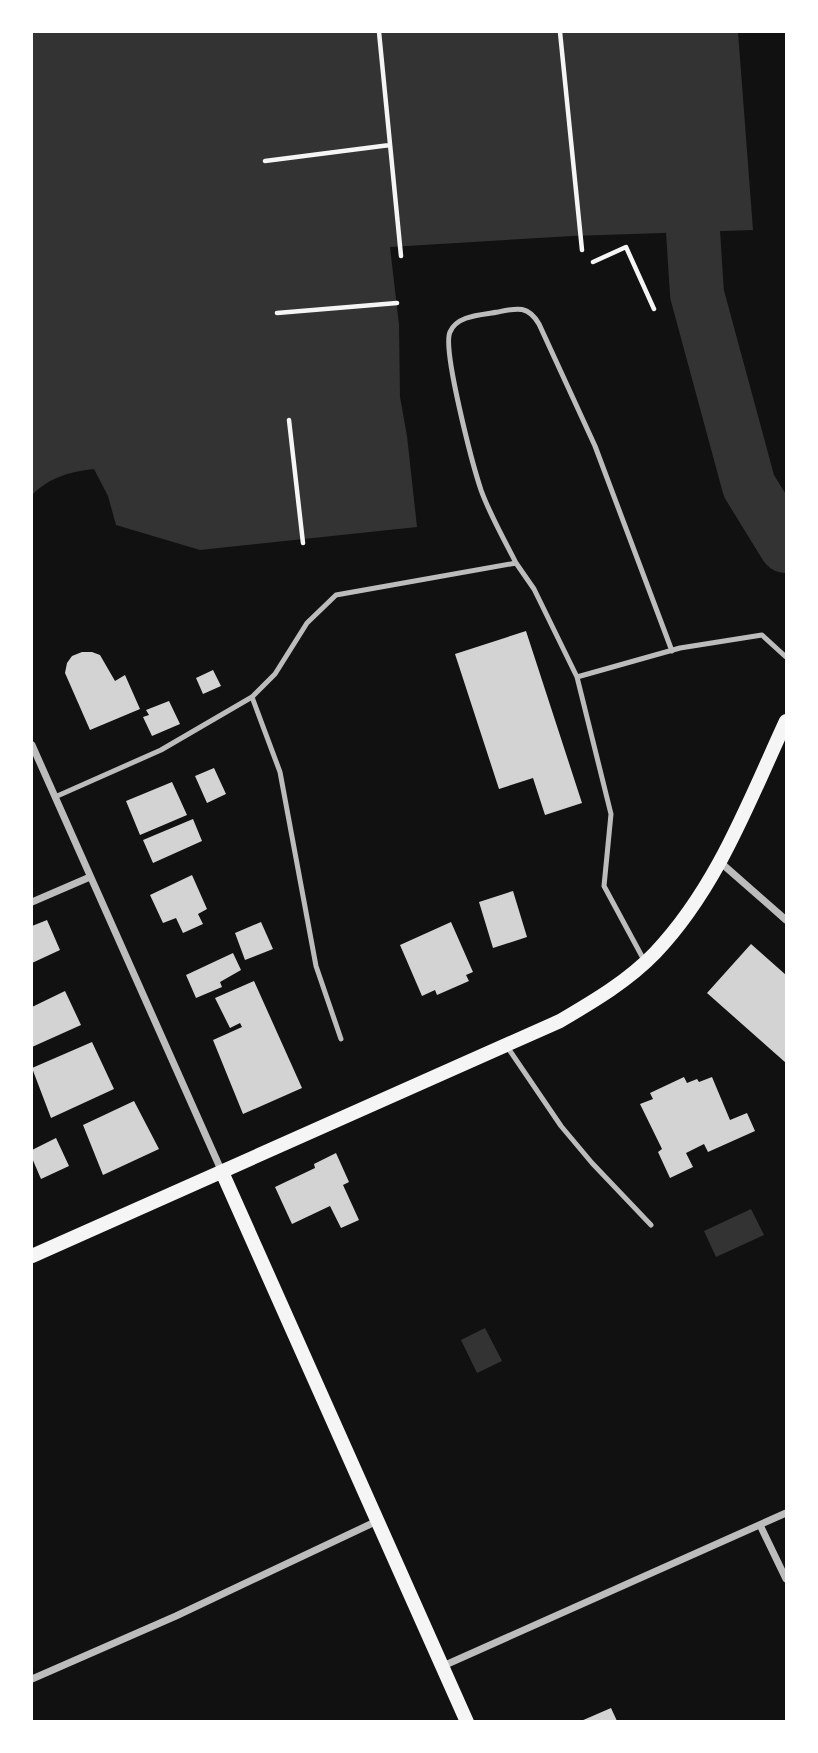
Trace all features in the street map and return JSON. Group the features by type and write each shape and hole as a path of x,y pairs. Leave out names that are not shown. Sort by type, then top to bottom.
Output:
{"main road":[{"path":"32,1256 560,1021 602,997 645,962 681,923 708,883 786,721"},
{"path":"222,1172 467,1721"}],"street":[{"path":"32,745 222,1172"},
{"path":"720,862 786,920"},
{"path":"32,902 90,877"},
{"path":"443,1666 786,1513"},
{"path":"32,1679 176,1616 377,1521"},
{"path":"760,1525 786,1579"}],"lane":[{"path":"645,962 604,886 611,814 577,677 534,589 516,563 481,489 450,365 447,343 449,332 455,324 465,318 515,308 534,314 595,446 672,650"},
{"path":"55,797 161,750 252,697 275,674 307,623 336,595 516,563"},
{"path":"577,677 672,650 762,635 786,657"},
{"path":"252,697 280,772 316,966 341,1039"},
{"path":"506,1045 561,1126 651,1225"}],"path":[{"path":"379,32 401,256"},
{"path":"560,32 582,250"},
{"path":"265,161 390,145"},
{"path":"593,262 626,247 654,309"},
{"path":"277,313 397,303"},
{"path":"289,420 303,544"}],"shaded area":[{"path":"32,32 738,32 753,230 572,236 390,247 399,325 400,397 417,527 200,550 116,525 108,496 94,469 60,476 32,495"},
{"path":"751,1209 764,1235 716,1257 704,1231"},
{"path":"485,1328 502,1361 477,1373 461,1340"}],"building":[{"path":"526,631 582,803 545,815 533,778 499,789 455,654"},
{"path":"82,652 100,655 115,681 125,675 140,709 90,730 65,673 72,656"},
{"path":"213,670 221,686 203,694 196,678"},
{"path":"169,701 180,724 152,736 143,717 149,715 146,710"},
{"path":"214,768 226,794 207,803 195,776"},
{"path":"172,782 187,815 140,835 126,801"},
{"path":"193,819 202,841 153,863 143,840"},
{"path":"192,875 207,909 198,914 203,924 183,933 176,918 163,923 150,895"},
{"path":"513,891 527,937 493,948 479,902"},
{"path":"47,920 60,950 32,963 32,926"},
{"path":"261,922 273,949 245,960 235,933"},
{"path":"451,922 473,972 466,975 469,981 437,995 435,990 422,996 400,945"},
{"path":"751,944 786,975 786,1063 707,993"},
{"path":"233,953 241,970 220,982 222,987 196,998 186,975"},
{"path":"254,981 302,1088 243,1114 213,1040 242,1027 240,1023 230,1028 215,998"},
{"path":"65,991 81,1025 32,1047 32,1007"},
{"path":"92,1042 114,1089 51,1118 32,1068"},
{"path":"684,1077 687,1083 712,1077 730,1120 747,1113 755,1131 708,1152 704,1144 686,1153 693,1167 670,1178 658,1152 662,1149 640,1104 653,1099 650,1093"},
{"path":"134,1101 159,1149 103,1175 83,1125"},
{"path":"56,1138 69,1166 41,1179 32,1158 32,1150"},
{"path":"336,1153 349,1182 343,1185 359,1220 341,1228 330,1206 292,1224 275,1187 315,1168 314,1164"},
{"path":"611,1708 617,1721 581,1721"}],"waterway":[{"path":"693,231 697,294 749,486 786,546"}]}
